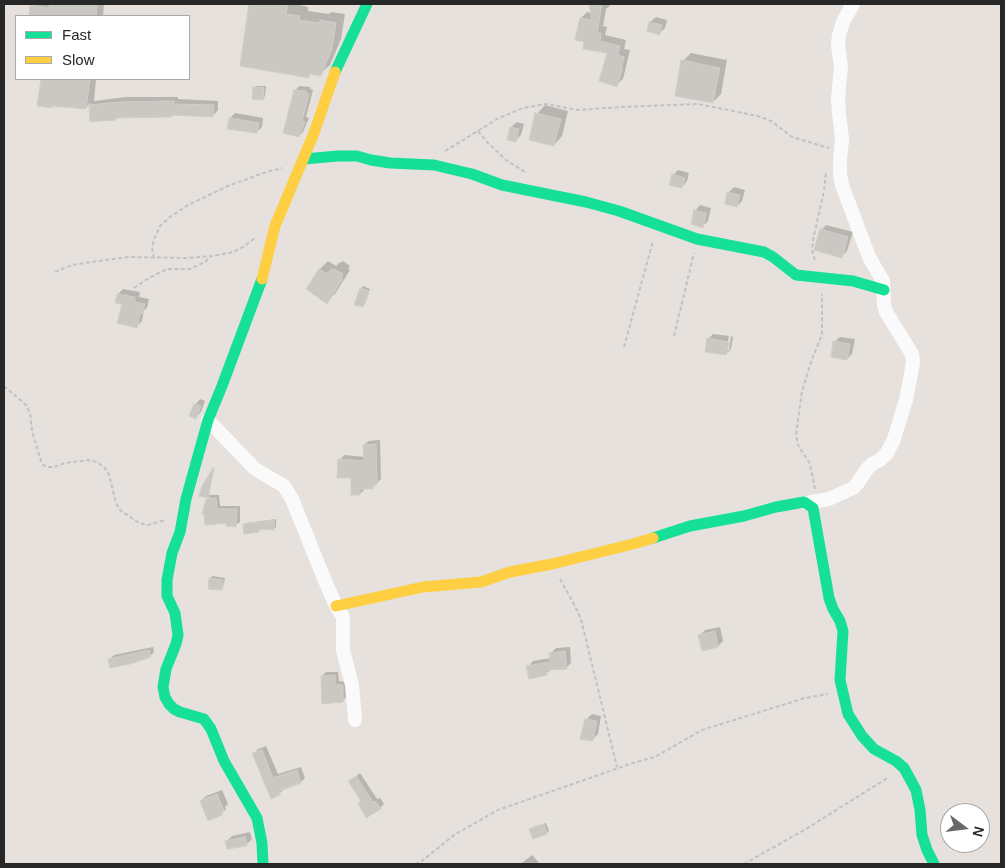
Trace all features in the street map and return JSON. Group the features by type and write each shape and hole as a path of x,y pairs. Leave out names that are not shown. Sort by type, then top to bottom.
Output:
{"street":[{"path":"262,864 262,842 257,818 224,761 211,729 202,718 174,709 165,697 163,687 166,669 178,635 174,613 168,596 167,580 169,566 180,532 186,499 208,420 261,281 275,226 314,133 336,68 367,4"},
{"path":"336,606 423,586 481,582 510,572 552,564 633,544 690,526 744,516 776,507 829,499 853,488 872,464 880,460 887,453 894,438 906,400 913,363 912,354 886,312 883,281 869,257 842,185 840,174 842,140 838,114 838,98 841,67 838,46 843,22 853,4"},
{"path":"302,163 338,156 357,156 381,161 434,165 472,174 502,185 586,202 619,211 698,239 764,252 796,275 852,281 884,290"},
{"path":"208,420 255,469 281,484 292,499 336,606 343,617 343,650 352,685 355,720"},
{"path":"811,502 816,516 829,598 843,631 840,666 842,691 848,714 854,726 874,749 896,761 904,768 916,790 922,835 934,864"}],"path":[{"path":"422,165 499,118 522,108 546,104 577,110 698,104 758,116 770,121 792,138 828,148"},
{"path":"478,131 506,160 528,175"},
{"path":"154,258 152,247 154,237 160,226 188,205 230,185 263,173 302,163"},
{"path":"811,502 814,485 810,464 798,445 796,435 802,391 812,358 822,336 821,278 812,250 824,191 827,165"},
{"path":"624,347 657,224"},
{"path":"55,272 72,265 129,257 186,258 211,256 233,252 257,236"},
{"path":"674,336 698,239"},
{"path":"134,288 167,269 190,269 205,262 211,256"},
{"path":"4,386 26,405 30,413 32,431 44,465 54,467 65,463 89,460 97,462 105,468 109,475 116,503 120,510 140,523 148,525 162,522 170,516"},
{"path":"552,564 581,619 617,768"},
{"path":"415,864 422,861 454,835 498,810 617,768 655,757 702,730 805,698 842,691"},
{"path":"744,864 806,829 904,768"}],"building":[{"path":"50,4 97,4 96,15 29,15 30,5 49,8"},
{"path":"249,4 288,4 286,14 300,16 299,20 320,23 320,20 336,23 332,49 321,76 309,74 309,78 240,66"},
{"path":"589,4 602,4 597,33 601,33 600,41 620,46 618,55 624,57 617,87 599,81 607,53 583,49 584,42 575,40 580,18 592,20"},
{"path":"649,22 662,25 660,35 647,31"},
{"path":"681,60 720,68 713,103 675,96"},
{"path":"41,80 90,80 86,109 37,106"},
{"path":"253,87 264,88 263,100 252,99"},
{"path":"294,90 306,91 309,94 302,121 305,122 299,137 283,133"},
{"path":"174,101 174,104 214,105 213,117 172,115 172,117 116,118 116,120 90,122 89,105 120,102"},
{"path":"535,113 561,119 554,146 529,140"},
{"path":"229,118 259,123 257,133 227,129"},
{"path":"510,127 519,129 516,142 507,140"},
{"path":"672,174 685,178 682,188 669,185"},
{"path":"727,192 740,195 737,207 725,204"},
{"path":"694,210 706,213 703,228 691,224"},
{"path":"820,229 848,237 842,258 814,250"},
{"path":"319,269 328,274 331,269 333,271 334,269 343,274 341,278 343,278 327,304 306,289"},
{"path":"360,288 369,291 363,307 354,305"},
{"path":"117,294 135,297 135,302 145,304 142,314 140,314 137,328 117,323 122,304 115,303"},
{"path":"707,338 729,342 726,355 705,352"},
{"path":"833,341 850,344 847,360 831,357"},
{"path":"194,404 201,406 196,419 189,416"},
{"path":"376,444 377,484 373,485 373,489 360,489 360,495 351,495 351,478 337,478 338,459 364,461 363,445"},
{"path":"213,468 208,498 199,496 202,486"},
{"path":"216,498 217,509 237,509 236,527 226,526 226,523 205,525 204,514 202,514 206,499"},
{"path":"274,520 274,530 259,529 259,532 244,534 243,524"},
{"path":"209,578 223,580 222,590 208,589"},
{"path":"715,631 718,647 702,651 698,635"},
{"path":"149,650 151,657 110,668 108,659"},
{"path":"565,651 567,669 546,670 547,675 529,679 526,666 550,662 549,653"},
{"path":"335,675 335,685 343,685 343,702 322,704 321,676"},
{"path":"585,719 597,721 593,741 580,739"},
{"path":"262,750 273,778 297,770 301,783 279,791 280,795 271,799 252,753"},
{"path":"356,776 373,802 375,801 381,809 366,818 358,803 361,801 348,781"},
{"path":"217,794 224,811 220,812 222,815 208,821 200,801"},
{"path":"544,824 547,834 533,839 529,829"},
{"path":"245,837 247,846 227,849 225,841"}],"traffic: fast":[{"path":"335,72 367,4"},
{"path":"304,159 357,156 390,163 434,165 472,174 502,185 586,202 619,211 697,239 764,252 796,275 853,281 884,290"},
{"path":"262,279 208,420 186,499 180,532 172,553 167,580 167,596 175,613 178,635 166,669 163,687 165,697 174,709 204,719 211,729 224,761 257,818 262,843 263,864"},
{"path":"653,538 690,526 744,516 776,507 804,502 813,508 829,598 843,631 840,680 848,714 862,736 874,749 896,761 904,768 916,790 922,835 934,864"}],"traffic: slow":[{"path":"262,279 275,226 314,133 335,72"},
{"path":"336,606 423,587 481,582 510,572 552,564 653,538"}]}
